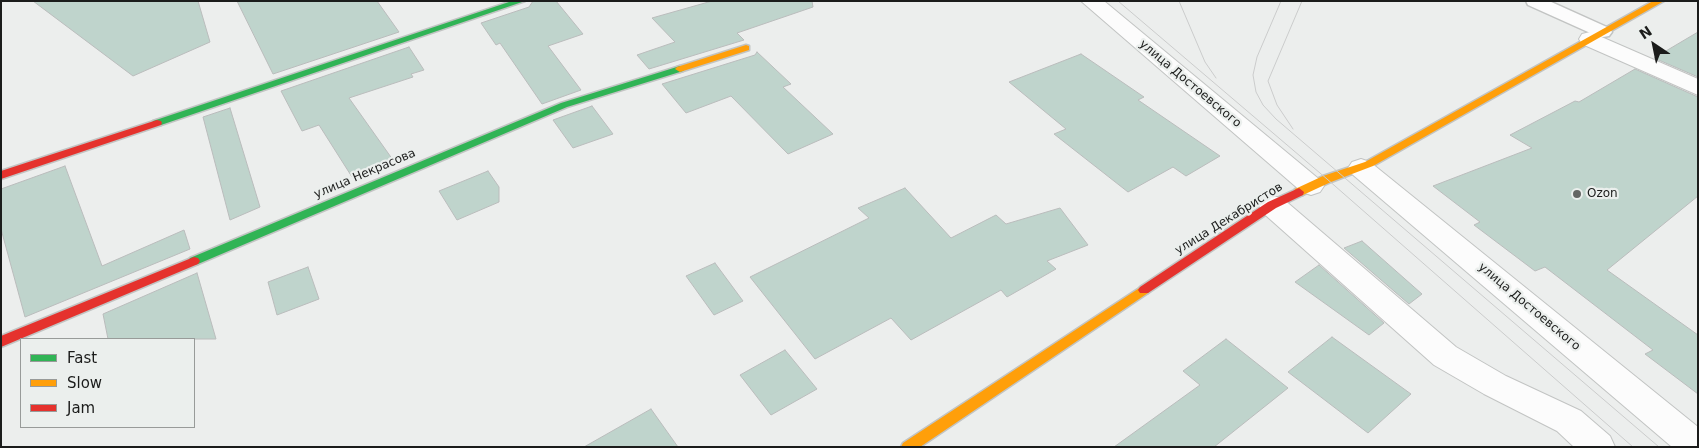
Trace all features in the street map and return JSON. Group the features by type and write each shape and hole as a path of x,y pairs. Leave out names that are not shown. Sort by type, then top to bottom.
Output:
{"street":[{"path":"1,175 521,1"},
{"name":"улица Достоевского","path":"1091,1 1311,186"},
{"name":"улица Декабристов","path":"908,447 1272,206 1327,179 1361,168 1596,35 1660,1"},
{"path":"1596,35 1698,88"},
{"name":"улица Некрасова","path":"1,342 564,105 746,48"},
{"name":"улица Достоевского","path":"1361,168 1697,447"},
{"path":"1272,206 1445,356 1495,385 1569,421 1598,447"}],"lane":[{"path":"1534,1 1596,35"}],"building":[{"path":"33,1 198,1 210,42 133,76"},
{"path":"237,1 377,1 399,32 273,74"},
{"path":"533,1 556,1 583,34 548,46 581,90 542,104 500,43 496,45 481,23 529,7"},
{"path":"712,1 812,1 813,7 737,33 744,40 649,69 637,55 675,42 652,18"},
{"path":"1698,32 1698,77 1654,58"},
{"path":"409,47 424,70 411,74 413,77 349,98 393,160 352,177 319,125 302,131 281,91"},
{"path":"757,52 791,84 783,87 833,134 788,154 731,96 686,113 662,84 755,55"},
{"path":"1081,54 1144,97 1138,100 1220,156 1186,176 1173,167 1128,192 1054,134 1066,129 1009,82"},
{"path":"1635,69 1698,97 1698,196 1607,270 1698,335 1698,394 1645,354 1653,350 1545,267 1535,271 1474,225 1480,222 1433,186 1532,148 1510,135 1575,101 1579,102"},
{"path":"592,106 613,134 573,148 553,120"},
{"path":"230,108 260,207 230,220 203,117"},
{"path":"65,166 102,266 184,230 190,249 25,317 1,229 1,189"},
{"path":"488,171 499,187 499,202 457,220 439,191"},
{"path":"905,188 951,238 996,215 1006,224 1060,208 1088,245 1047,261 1056,269 1007,297 1001,290 911,340 891,318 815,359 750,277 869,218 858,208"},
{"path":"1362,241 1422,294 1409,304 1344,248"},
{"path":"715,263 743,301 714,315 686,276"},
{"path":"1319,265 1384,323 1369,335 1295,282"},
{"path":"308,267 319,299 277,315 268,282"},
{"path":"197,273 216,339 108,338 103,314"},
{"path":"1332,337 1411,394 1368,433 1288,372"},
{"path":"1226,339 1288,388 1214,447 1114,447 1200,385 1183,371"},
{"path":"785,350 817,389 771,415 740,375"},
{"path":"651,409 678,447 584,447"}],"tram line":[{"path":"1118,1 1327,179 1633,447"},
{"path":"1179,1 1205,62 1216,78"},
{"path":"1281,1 1257,57 1253,75 1256,92 1263,105 1276,119 1659,447"},
{"path":"1293,129 1277,105 1268,81 1302,1"}],"traffic: fast":[{"path":"157,123 521,1"},
{"path":"194,261 564,105 680,69"}],"traffic: slow":[{"path":"1299,192 1327,179 1369,164 1660,1"},
{"path":"680,69 746,48"},
{"path":"908,447 1144,290"}],"traffic: jam":[{"path":"1,175 157,123"},
{"path":"1144,290 1272,205 1299,192"},
{"path":"1,342 194,261"}],"place":[{"name":"Ozon","path":"1577,194"}]}
